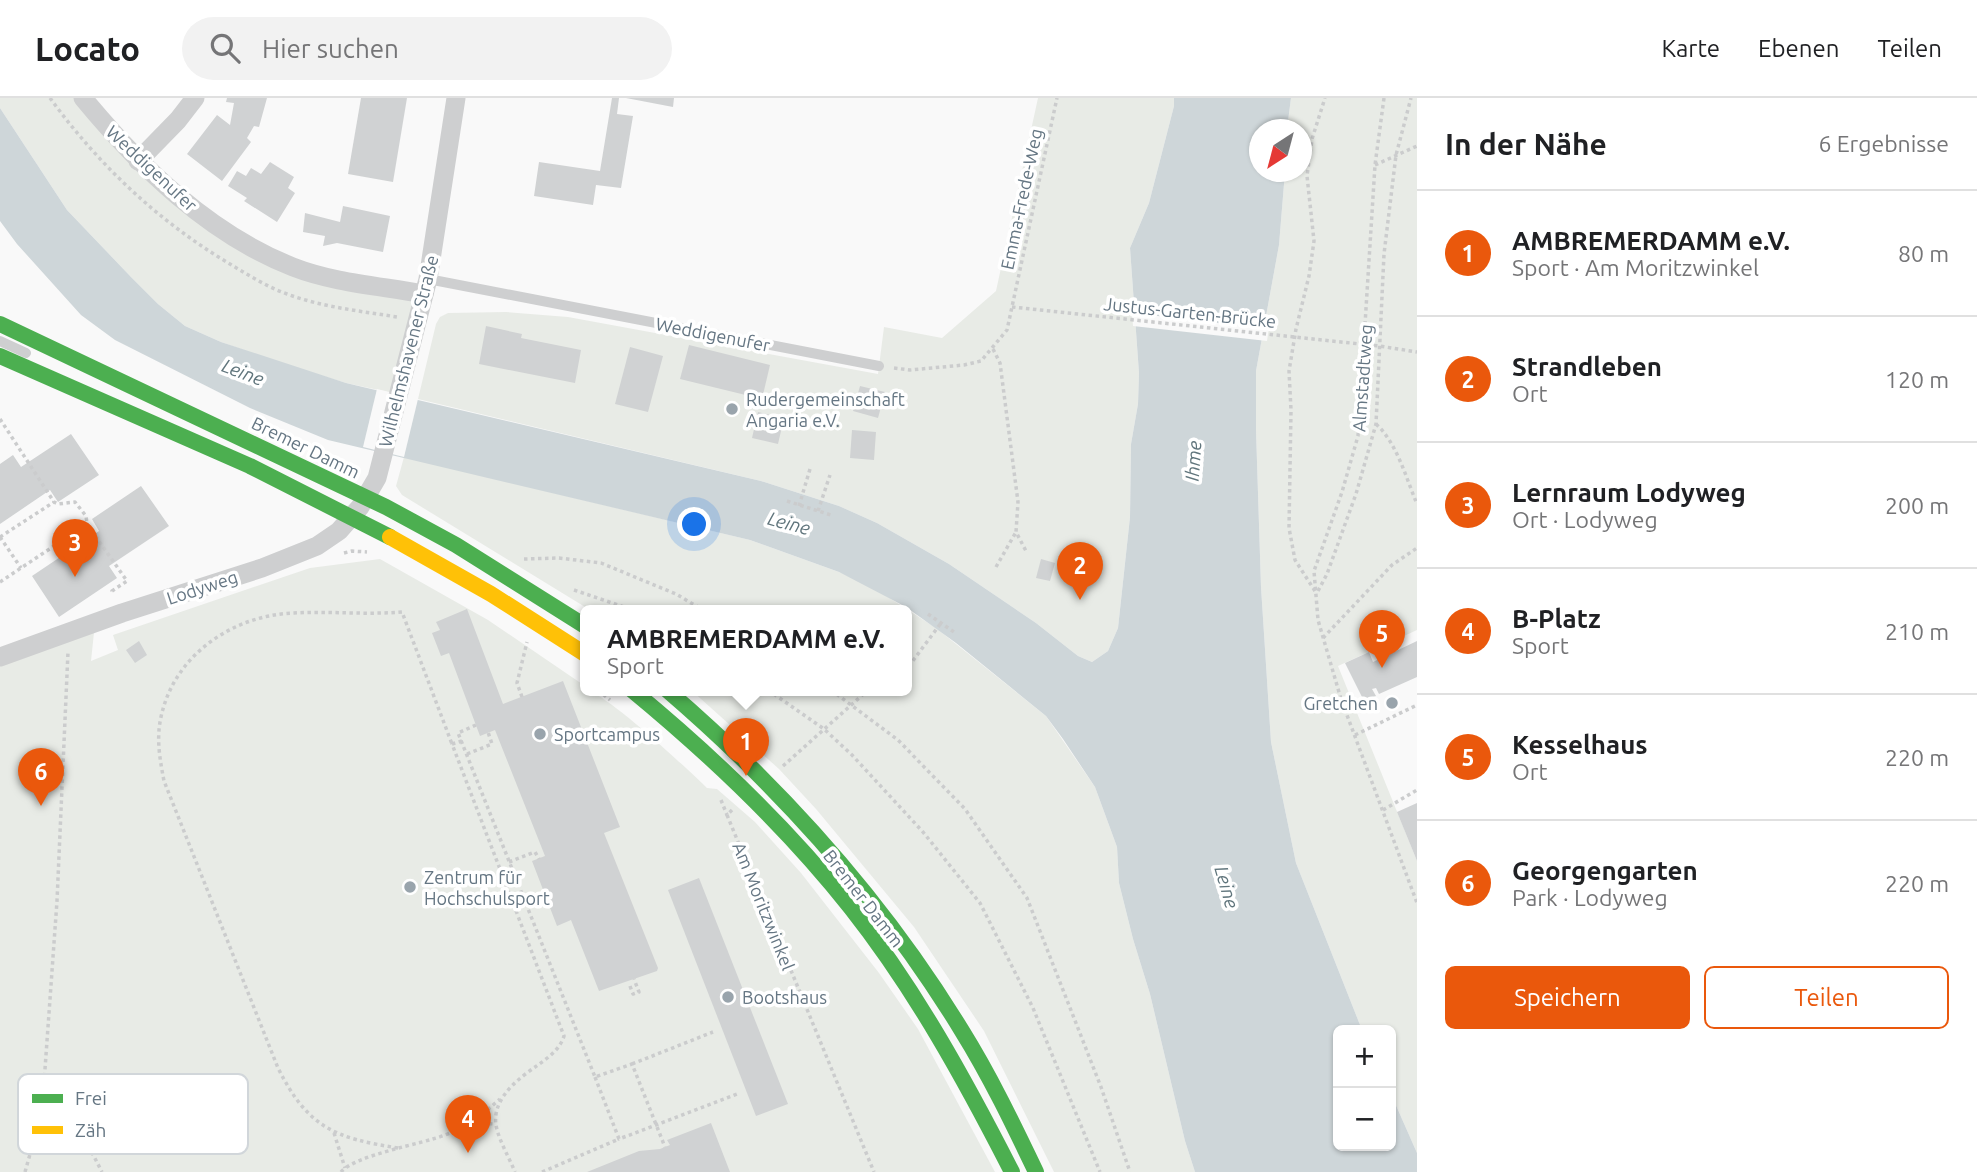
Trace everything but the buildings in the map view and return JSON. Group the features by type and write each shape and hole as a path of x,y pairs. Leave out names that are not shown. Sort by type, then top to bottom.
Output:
{"main road":[{"name":"Bremer Damm","path":"0,324 386,507 456,545 580,623"},
{"path":"0,356 119,408 376,528 444,565 580,650"},
{"name":"Bremer Damm","path":"640,696 766,794 844,863 952,1014 998,1095 1037,1172"},
{"name":"Bremer Damm","path":"673,696 766,794 886,957 921,1008 978,1105 1012,1172"}],"street":[{"name":"Weddigenufer","path":"83,98 138,160 170,190 247,244 293,267 328,278 426,287"},
{"path":"138,160 178,120 195,98"},
{"name":"Wilhelmshavener Straße","path":"377,478 426,287 456,98"},
{"name":"Lodyweg","path":"0,657 122,613 262,568 317,546 339,531 354,504 377,478"},
{"path":"354,504 502,585 580,637"},
{"path":"656,696 766,794"}],"lane":[{"name":"Weddigenufer","path":"426,287 878,366"},
{"path":"0,341 37,358"},
{"path":"124,398 311,484"}],"path":[{"name":"Emma-Frede-Weg","path":"1012,307 1057,98"},
{"path":"1317,593 1295,560 1289,528 1292,410 1289,372 1314,241 1308,164 1312,139 1325,98"},
{"name":"Almstadtweg","path":"1384,98 1375,165 1359,436 1314,571 1318,620 1341,699 1417,903"},
{"name":"Almstadtweg","path":"1317,593 1327,574 1356,494 1376,424 1384,254 1396,155 1411,98"},
{"path":"1375,165 1417,146"},
{"name":"Justus-Garten-Brücke","path":"1012,307 1417,352"},
{"path":"878,366 910,370 981,361 1007,330 1012,307"},
{"path":"993,349 1000,363 1017,490 1016,531 996,567"},
{"path":"1,422 54,502 75,502 86,516 87,524 127,581 112,590 122,613"},
{"path":"1376,424 1383,430 1394,450 1417,504"},
{"path":"799,506 810,469"},
{"path":"818,511 830,475"},
{"path":"21,568 0,537 54,502"},
{"path":"787,502 831,515"},
{"path":"0,582 87,524"},
{"path":"1016,531 1026,551"},
{"path":"1323,638 1392,565 1417,548"},
{"path":"521,559 559,558 601,563 676,594 695,605"},
{"path":"334,1133 343,1170 473,1123 519,1079 561,1045 564,1036 402,612 371,615 293,613 253,619 220,634 196,653 176,680 161,716 158,749 164,781 290,1093 314,1118 334,1133 359,1142 398,1148"},
{"path":"928,614 954,632"},
{"path":"912,662 941,623"},
{"path":"45,1074 57,901 68,634"},
{"path":"522,697 517,683 528,640"},
{"path":"777,696 824,729 852,755 922,832 980,903 1033,1008 1100,1172"},
{"path":"840,696 898,740 965,809 1027,898 1101,1087 1130,1172"},
{"path":"766,794 824,729 861,696"},
{"path":"1355,735 1417,705"},
{"path":"476,725 458,733 620,1139"},
{"path":"467,754 492,744 488,732"},
{"path":"452,744 462,741"},
{"path":"1383,810 1417,790"},
{"name":"Am Moritzwinkel","path":"766,794 727,814 874,1172"},
{"path":"509,862 536,852 539,859"},
{"path":"540,972 551,967"},
{"path":"630,986 633,994 639,992 634,979"},
{"path":"595,1077 713,1032"},
{"path":"632,1064 665,1147"},
{"path":"542,1172 740,1093"},
{"path":"501,1098 496,1124 514,1172"},
{"path":"473,1123 496,1124"},
{"path":"25,1172 30,1154"},
{"path":"93,1154 102,1172"}],"shaded area":[{"path":"0,98 83,98 138,161 293,267 424,294 397,394 346,383 281,363 185,326 158,304 67,210 0,108"},
{"path":"1038,98 1174,98 1149,203 1130,248 1139,373 1138,404 1131,444 1130,517 1118,628 1108,651 1092,662 1078,656 1036,623 949,564 877,523 839,506 761,481 418,399 436,324 440,317 448,313 506,312 568,317 878,374 884,327 942,338 996,291"},
{"path":"1291,98 1417,98 1417,630 1338,666 1417,861 1417,1153 1396,1105 1396,1025 1360,1025 1296,863 1271,742 1261,587 1256,371 1279,245 1284,182 1312,182 1312,119 1288,119"},
{"path":"404,457 750,540 839,572 874,588 900,605 582,605 402,495 396,486"},
{"name":"Zentrum für Hochschulsport","path":"380,559 488,620 580,683 580,696 598,696 609,703 707,788 717,789 755,822 801,873 879,973 918,1029 995,1172 0,1172 0,657 95,623 91,661 118,650 113,635 310,568"},
{"path":"912,613 936,628 1046,716 1095,787 1117,847 1119,883 1195,1172 1054,1172 984,1031 914,927 816,809 779,769 698,696 912,696"}],"water":[{"path":"1174,98 1291,98 1288,119 1249,119 1249,182 1284,182 1279,245 1256,371 1261,587 1271,742 1296,863 1360,1025 1333,1025 1333,1151 1396,1151 1396,1105 1417,1153 1417,1172 1195,1172 1119,883 1117,847 1095,787 1046,716 956,643 912,611 912,605 902,605 839,572 750,540 328,440 250,408 115,340 81,315 17,244 0,221 0,108 67,210 158,304 185,326 221,342 346,383 761,481 839,506 877,523 949,564 1036,623 1078,656 1092,662 1108,651 1118,628 1130,517 1131,444 1138,404 1139,373 1130,248 1149,203"}],"pier":[{"path":"1132,313 1269,329 1267,341 1133,326"},
{"path":"377,389 418,399 404,457 363,447"}],"traffic: fast":[{"path":"0,324 386,507 456,545 580,623"},
{"path":"0,356 250,466 390,537"},
{"path":"639,696 748,793 801,849 851,908 918,1003 1012,1172"},
{"path":"674,696 790,807 828,849 899,937 972,1048 1036,1172"}],"traffic: slow":[{"path":"390,537 491,594 580,651"}],"place":[{"name":"Rudergemeinschaft Angaria e.V.","path":"732,409"},
{"name":"Lernraum Lodyweg","path":"75,577"},
{"name":"Strandleben","path":"1080,600"},
{"name":"Kesselhaus","path":"1382,668"},
{"name":"Gretchen","path":"1392,703"},
{"name":"Sportcampus","path":"540,734"},
{"name":"AMBREMERDAMM e.V.","path":"746,776"},
{"name":"Georgengarten","path":"41,806"},
{"name":"Zentrum für Hochschulsport","path":"410,887"},
{"name":"Bootshaus","path":"728,997"},
{"name":"B-Platz","path":"468,1153"}],"water label":[{"name":"Leine","path":"243,372"},
{"name":"Ihme","path":"1193,461"},
{"name":"Leine","path":"789,523"},
{"name":"Leine","path":"1227,887"}]}
